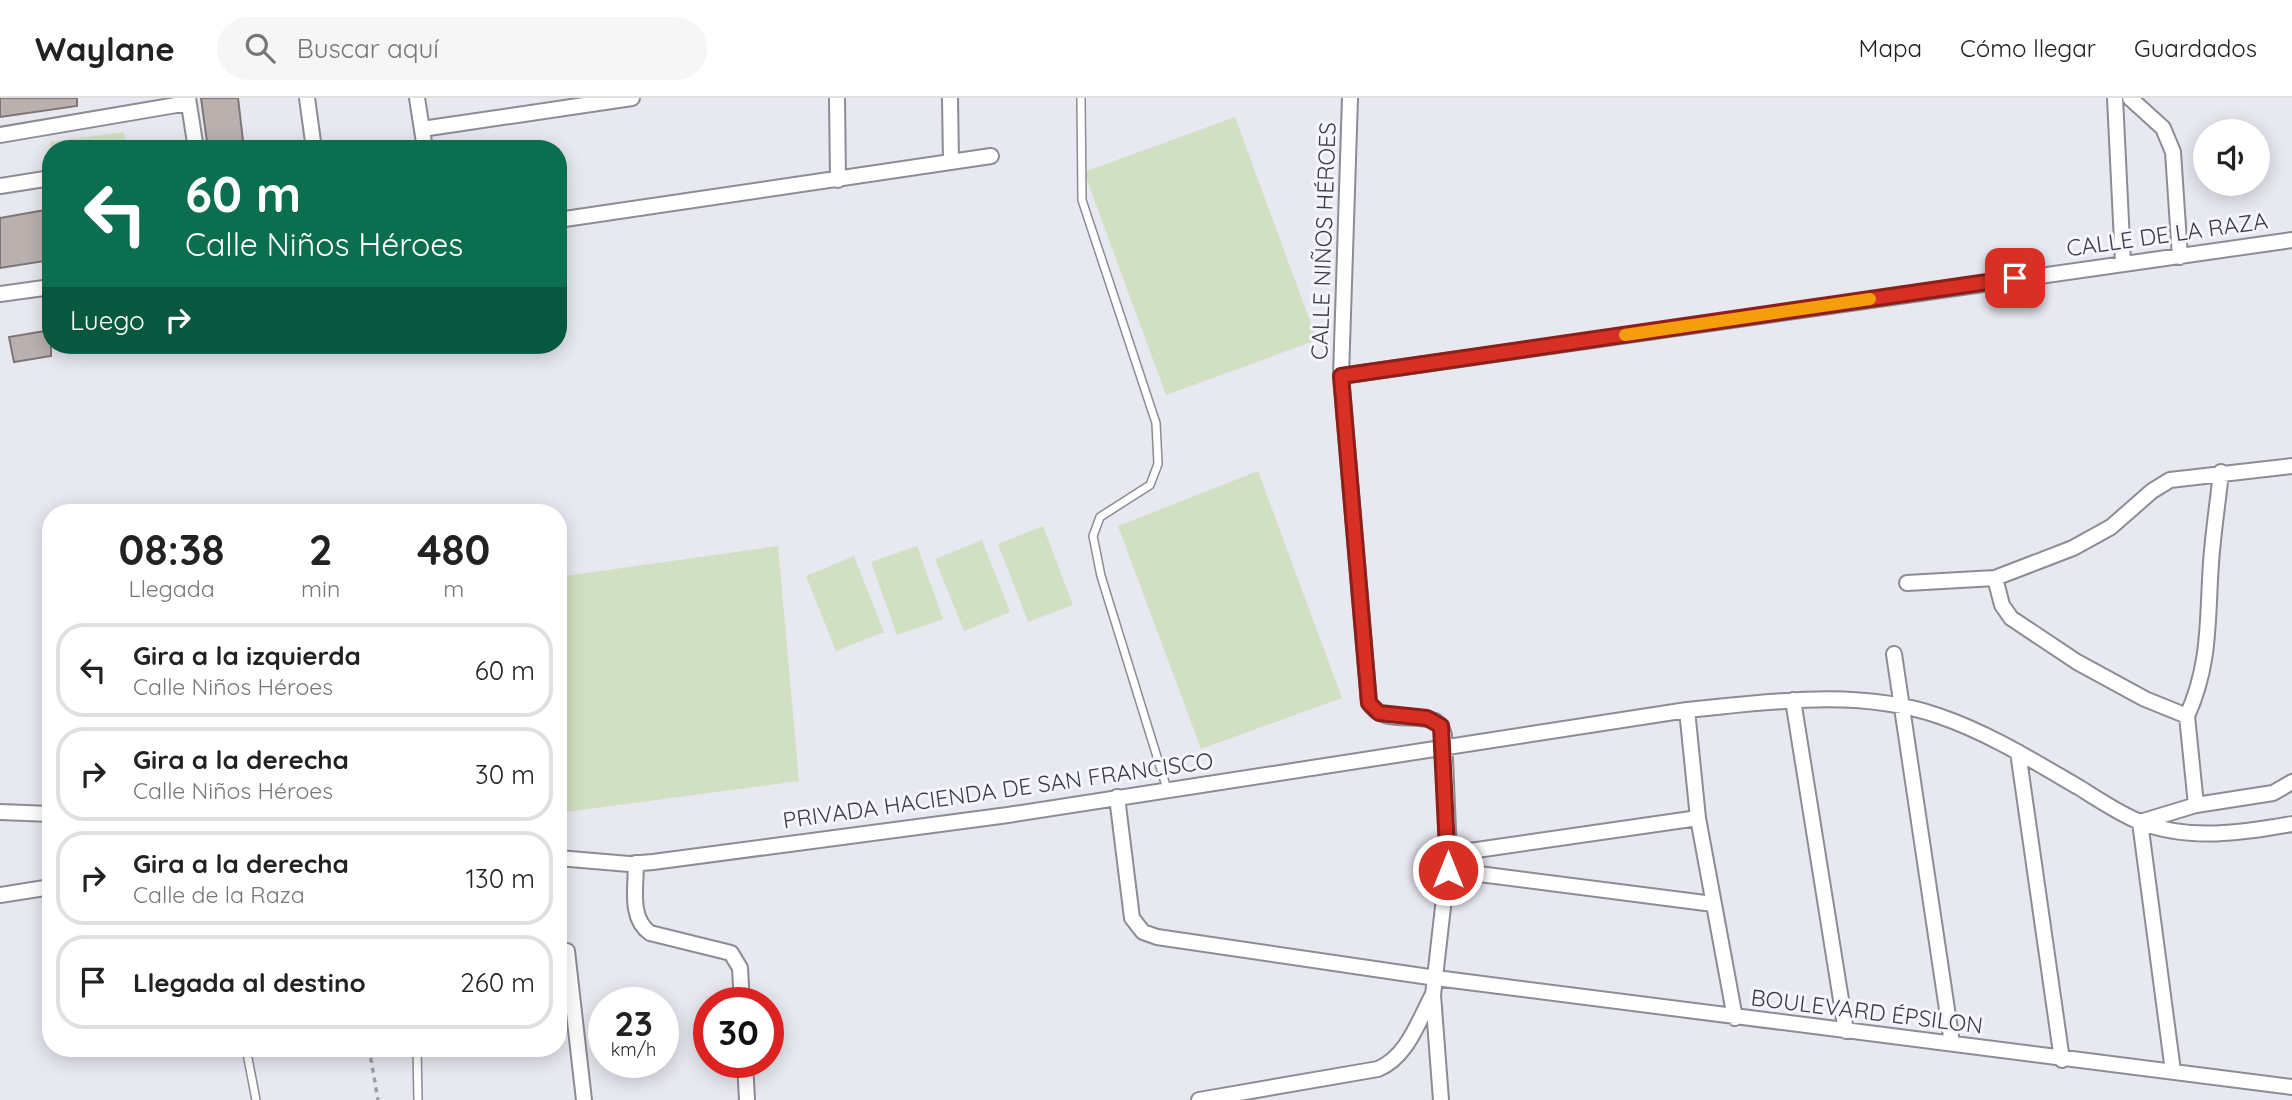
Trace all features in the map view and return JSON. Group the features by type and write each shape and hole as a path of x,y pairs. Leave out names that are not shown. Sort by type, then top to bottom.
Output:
{"street":[{"path":"307,98 313,140"},
{"path":"417,98 424,140"},
{"path":"422,129 596,101 631,98"},
{"path":"837,98 838,180"},
{"path":"950,98 951,162"},
{"name":"CALLE NIÑOS HÉROES","path":"1350,98 1341,376 1369,703 1373,709 1386,715 1435,721 1441,726 1444,746"},
{"path":"2115,98 2123,263"},
{"path":"2130,98 2153,116 2171,145 2180,257"},
{"path":"0,135 188,100 195,140"},
{"path":"567,219 991,156"},
{"path":"0,186 42,179"},
{"name":"CALLE DE LA RAZA","path":"1341,376 2292,240"},
{"path":"0,294 42,288"},
{"path":"1907,583 1995,578 2073,548 2111,527 2152,491 2170,480 2221,472 2292,466"},
{"path":"2196,805 2187,716 2200,687 2207,644 2211,561 2221,472"},
{"path":"1995,578 2002,605 2011,618 2077,663 2145,699 2187,716"},
{"path":"1894,654 1952,1044"},
{"name":"PRIVADA HACIENDA DE SAN FRANCISCO","path":"567,859 636,863 1008,815 1687,710 1793,700 1847,699 1901,705 1940,716 2018,752 2140,822 2200,834 2249,832 2292,824"},
{"path":"1793,700 1846,1031"},
{"path":"1687,710 1698,818 1735,1018"},
{"path":"1441,1100 1433,995 1449,854 1444,746"},
{"path":"2018,752 2063,1060"},
{"path":"2173,1071 2140,822 2196,805 2273,793 2292,782"},
{"name":"BOULEVARD ÉPSILON","path":"1116,797 1132,918 1143,932 1157,937 1735,1018 2292,1087"},
{"path":"0,813 42,814"},
{"path":"1449,854 1698,818"},
{"path":"636,863 637,917 642,927 650,933 730,953 739,961 741,987"},
{"path":"1448,870 1713,904"},
{"path":"0,895 42,888"},
{"path":"567,951 584,1100"},
{"path":"1199,1100 1378,1069 1399,1056 1433,995"},
{"path":"746,1078 747,1100"}],"lane":[{"path":"1081,98 1082,201 1156,423 1158,464 1150,485 1100,517 1093,536 1101,576 1167,789"},
{"path":"248,1057 256,1100"},
{"path":"417,1057 418,1100"}],"path":[{"path":"371,1057 378,1100"}],"green space":[{"path":"1235,117 1317,340 1166,395 1084,172"},
{"path":"124,132 125,140 65,140"},
{"path":"1258,471 1342,698 1201,749 1118,526"},
{"path":"1043,526 1073,605 1028,622 998,544"},
{"path":"982,540 1010,612 964,631 935,559"},
{"path":"778,546 799,781 567,812 567,576"},
{"path":"917,546 943,619 897,635 871,562"},
{"path":"854,556 884,632 836,651 806,576"}],"building":[{"path":"0,98 77,98 77,106 0,117"},
{"path":"201,98 238,98 243,140 207,140"},
{"path":"42,211 42,261 0,268 0,218"},
{"path":"42,332 42,354 51,356 14,362 9,337"}],"slow traffic":[{"path":"1625,335 1870,299"}],"route":[{"path":"1448,870 1444,735 1441,726 1427,718 1379,713 1369,703 1341,376 2015,278"}]}
